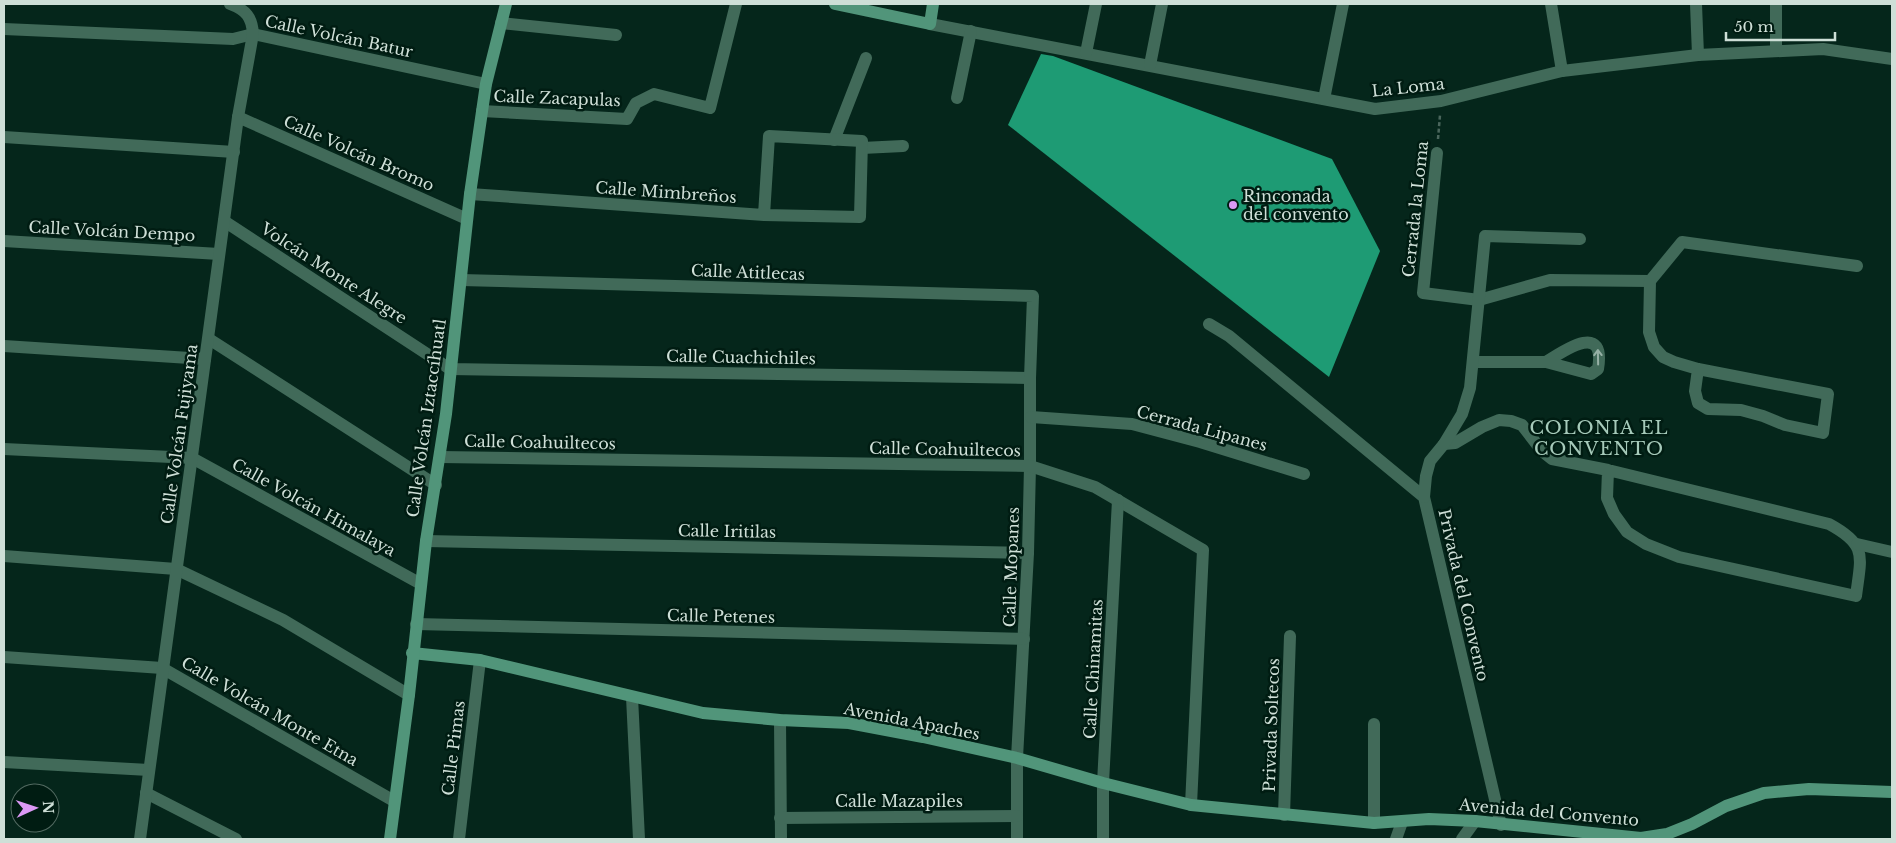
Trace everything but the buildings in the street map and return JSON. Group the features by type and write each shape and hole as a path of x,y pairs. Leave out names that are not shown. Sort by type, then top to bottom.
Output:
{"street":[{"path":"230,4 242,8 248,14 252,23 252,34"},
{"name":"Calle Volcán Iztaccíhuatl","path":"390,839 409,695 412,653 426,541 440,457 470,194 486,84 506,4"},
{"name":"Calle Zacapulas","path":"482,111 626,119 636,103 654,94 710,108 736,4"},
{"path":"834,4 930,24 933,4"},
{"path":"1086,53 1096,4"},
{"path":"1150,65 1162,4"},
{"path":"1324,99 1343,4"},
{"path":"1551,4 1562,71"},
{"path":"1696,4 1698,55"},
{"path":"1776,4 1776,50"},
{"path":"501,23 616,35"},
{"name":"La Loma","path":"930,24 1375,109 1441,102 1562,71 1698,55 1823,49 1892,58"},
{"name":"Calle Volcán Batur","path":"4,29 233,39 252,34 486,84"},
{"path":"957,98 971,31"},
{"name":"Calle Volcán Fujiyama","path":"140,839 238,117 252,34"},
{"path":"834,140 866,58"},
{"name":"Calle Volcán Bromo","path":"238,117 467,219"},
{"path":"764,215 769,136 862,141 862,148 903,146"},
{"path":"4,137 234,152"},
{"name":"Calle Mimbreños","path":"470,194 764,215 860,217 862,148"},
{"name":"Cerrada la Loma","path":"1437,153 1423,292 1480,300"},
{"name":"Volcán Monte Alegre","path":"224,221 450,369"},
{"path":"1424,496 1426,476 1430,462 1444,444 1462,414 1470,388 1485,236 1580,239"},
{"name":"Calle Volcán Dempo","path":"4,241 219,254"},
{"path":"1698,369 1695,391 1698,403 1708,409 1741,410 1763,416 1785,426 1824,433 1828,394 1698,369 1663,357 1654,348 1649,332 1650,281 1682,242 1857,266"},
{"name":"Calle Atitlecas","path":"461,280 1033,296"},
{"path":"1480,300 1550,280 1650,281"},
{"name":"Calle Mopanes","path":"1017,839 1017,758 1028,554 1033,296"},
{"name":"Privada del Convento","path":"1209,324 1229,336 1424,496 1501,825"},
{"path":"209,338 436,485"},
{"path":"4,346 205,359"},
{"path":"1473,362 1546,362"},
{"name":"Calle Cuachichiles","path":"450,369 1030,378"},
{"name":"Cerrada Lipanes","path":"1031,417 1132,424 1200,442 1304,474"},
{"path":"1444,444 1455,443 1498,420 1511,421 1522,425 1542,451 1552,458 1608,470 1830,524 1846,533 1857,544 1861,558 1856,596 1679,557 1646,544 1627,532 1614,514 1607,498 1608,470"},
{"path":"4,449 192,458"},
{"name":"Calle Coahuiltecos","path":"440,457 1030,466 1095,487 1203,550 1191,805"},
{"name":"Calle Volcán Himalaya","path":"192,458 421,584"},
{"name":"Calle Chinamitas","path":"1103,839 1103,783 1118,500"},
{"name":"Calle Iritilas","path":"426,541 1028,554"},
{"path":"1857,544 1892,552"},
{"path":"4,556 176,569 283,620 409,695"},
{"name":"Calle Petenes","path":"416,624 1024,639"},
{"name":"Privada Soltecos","path":"1284,815 1290,636"},
{"name":"Avenida Apaches","path":"412,653 480,660 704,713 849,724 923,737 1017,758 1103,783 1191,805 1374,823"},
{"name":"Calle Volcán Monte Etna","path":"4,657 162,668 394,801"},
{"name":"Calle Pimas","path":"459,839 480,660"},
{"path":"632,697 639,839"},
{"path":"780,720 781,839"},
{"path":"1374,724 1374,823"},
{"path":"4,762 149,770"},
{"name":"Avenida del Convento","path":"1374,823 1429,819 1474,821 1641,838 1667,834 1692,824 1726,806 1764,793 1809,789 1892,792"},
{"path":"146,793 236,839"},
{"name":"Calle Mazapiles","path":"780,818 1017,816"},
{"path":"1462,839 1474,821"},
{"path":"1396,839 1402,822"}],"path":[{"name":"Cerrada la Loma","path":"1437,153 1441,102"}],"place":[{"name":"Rinconada del convento","path":"1233,205"}],"district":[{"name":"COLONIA EL CONVENTO","path":"1599,438"}]}
